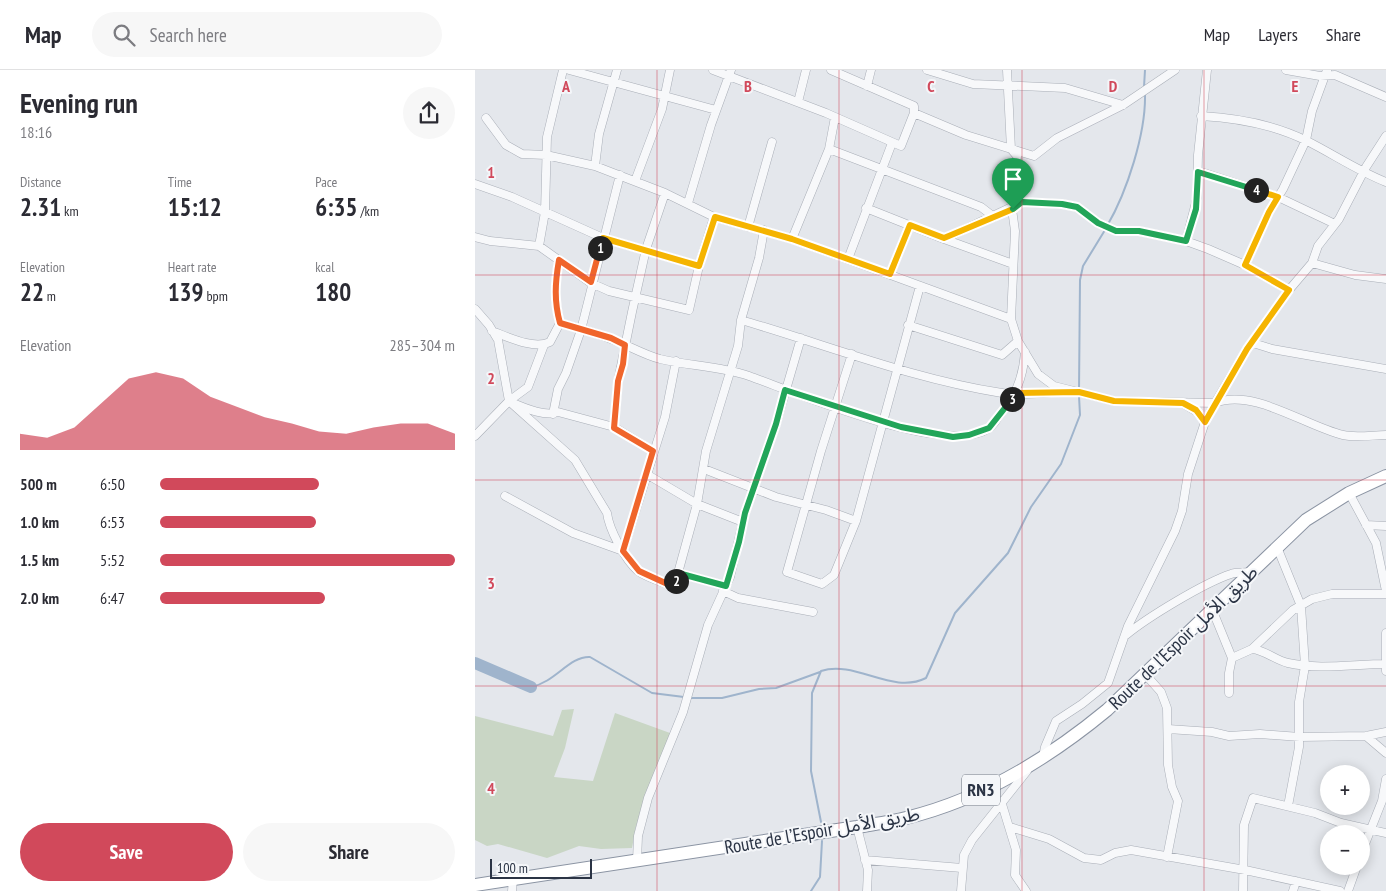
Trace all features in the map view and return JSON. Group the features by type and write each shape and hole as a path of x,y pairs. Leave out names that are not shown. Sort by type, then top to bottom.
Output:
{"highway":[{"name":"Route de l’Espoir طريق الأمل","path":"477,883 513,885 637,861 857,827 906,818 966,797 1038,761 1093,722 1306,520 1349,493 1386,476"}],"street":[{"path":"539,246 545,212 547,137 563,70"},
{"path":"569,70 715,110"},
{"path":"595,166 599,134 617,70"},
{"path":"635,181 662,109 670,70"},
{"path":"713,70 730,73 901,146 914,112 914,106 836,71"},
{"path":"798,102 806,70"},
{"path":"867,86 871,70"},
{"path":"927,70 973,84 1065,88 1123,105"},
{"path":"1007,70 1011,150 1017,156 1013,209 1015,231 1011,320 1018,341 1038,374 1054,386 1114,401 1215,403 1227,398 1273,408 1345,435 1386,435"},
{"path":"914,112 966,134 1011,150 1035,156 1057,138 1123,105 1175,70"},
{"path":"1186,241 1196,209 1201,116 1207,70"},
{"path":"1286,70 1321,76 1326,72"},
{"path":"1326,72 1386,97"},
{"path":"1245,265 1269,212 1306,140 1312,111 1326,72"},
{"path":"688,203 715,110 730,73"},
{"path":"1201,116 1242,118 1306,140 1363,172 1386,182"},
{"path":"486,118 506,144 523,154 546,155 595,166 665,193 715,217 792,239 1011,320"},
{"path":"792,239 829,149 835,118"},
{"path":"961,891 964,855 972,840 1001,801 1038,761 1056,721 1082,704 1108,683 1125,635 1182,511 1188,474 1205,422 1247,349 1289,290 1312,263 1318,246 1335,224 1363,172 1386,136"},
{"path":"748,227 772,142"},
{"path":"848,259 892,143"},
{"path":"829,149 981,206 994,217"},
{"path":"1198,172 1278,197 1335,224"},
{"path":"553,414 558,389 567,373 581,330 591,282 620,176"},
{"path":"475,184 603,238 699,266"},
{"path":"614,428 618,381 623,364 635,296 646,249 665,193"},
{"path":"944,238 1013,209 1022,202 1062,204 1077,207 1098,223 1116,231 1139,231 1186,241 1245,265 1289,290"},
{"path":"866,208 1013,264"},
{"path":"475,237 490,241 539,246 591,282 609,291 689,310 699,266 715,217"},
{"path":"890,274 910,225"},
{"path":"475,309 498,340 509,401 575,460 607,513 608,524 623,551 639,571 674,587 697,504 706,451 738,346 741,320 759,258 764,230"},
{"path":"475,436 509,401 528,387 543,346 550,342 560,323 555,304 555,280 559,260"},
{"path":"1312,263 1355,275 1386,279"},
{"path":"852,354 787,572 822,584 834,575 855,521 920,286"},
{"path":"741,320 897,368 1003,393 1079,392"},
{"path":"560,323 625,345 641,353 730,370 883,422 926,433 953,437 969,435 989,428 1016,393 1023,373 1025,352"},
{"path":"908,325 1002,355 1018,341"},
{"path":"492,330 514,339 543,346"},
{"path":"637,861 638,836 648,798 677,729 708,625 724,588 801,338"},
{"path":"1253,343 1311,357 1319,356 1386,369"},
{"path":"623,551 665,417 676,361"},
{"path":"509,401 528,409 553,414 558,412 614,428 653,451"},
{"path":"1183,403 1196,410 1205,422"},
{"path":"704,469 754,488 855,521"},
{"path":"647,475 697,504 743,522"},
{"path":"1232,658 1252,649 1293,610 1313,599 1332,594 1386,592 1376,544 1349,493"},
{"path":"505,496 573,533 623,551"},
{"path":"1366,525 1386,526"},
{"path":"1277,547 1301,606 1305,666 1299,702 1300,737 1288,806"},
{"path":"1125,635 1141,623 1201,589 1231,574 1250,572"},
{"path":"678,573 724,588 738,598 813,612"},
{"path":"1212,609 1232,658 1229,674 1229,693"},
{"path":"1386,633 1386,671"},
{"path":"1252,649 1259,649 1287,663 1305,666 1386,664"},
{"path":"1145,674 1161,692 1167,708 1168,765 1172,786 1178,802 1167,857"},
{"path":"1168,729 1212,732 1229,736 1260,734 1300,737 1366,736 1386,732"},
{"path":"1366,736 1386,753"},
{"path":"1386,779 1382,801 1370,830 1386,832"},
{"path":"1243,891 1245,870 1244,825 1253,798 1353,825"},
{"path":"1001,801 1016,850 1015,875 1026,891"},
{"path":"857,827 868,870 867,891"},
{"path":"1010,827 1049,839 1084,858 1101,860 1115,853 1131,850 1245,870 1340,891"},
{"path":"865,860 962,868"},
{"path":"1348,891 1354,875"},
{"path":"1293,891 1295,881"}],"green space":[{"path":"574,709 565,748 554,777 593,781 615,713 670,733 636,826 632,848 601,849 579,846 547,858 498,844 487,846 475,840 475,716 553,736 562,710"}],"waterway":[{"path":"1144,87 1145,70"},
{"path":"1107,226 1122,197 1134,162 1142,126 1145,94"},
{"path":"1079,391 1080,280 1083,266 1105,230"},
{"path":"821,822 811,771 812,693 821,671 847,670 900,683 926,678 955,613 1008,553 1031,507 1061,464 1080,415 1079,396"},
{"path":"531,687 548,680 575,661 590,657 652,693 684,697"},
{"path":"475,663 531,687"},
{"path":"689,698 722,698 759,689 776,688 820,672"},
{"path":"811,891 820,877 822,841"}],"route":[{"path":"1198,172 1278,197 1269,212 1245,265 1289,290 1247,349 1205,422 1196,410 1183,403 1114,401 1079,392 1016,393 989,428 969,435 953,437 901,427 813,401 785,390 776,424 745,513 730,577 726,586 678,573 674,587 639,571 623,551 653,451 614,428 618,381 623,364 625,345 611,338 560,323 555,304 555,280 559,260 591,282 603,238 699,266 715,217 792,239 890,274 910,225 944,238 1013,209 1022,202 1062,204 1077,207 1098,223 1116,231 1139,231 1186,241 1196,209 1198,172"}]}
